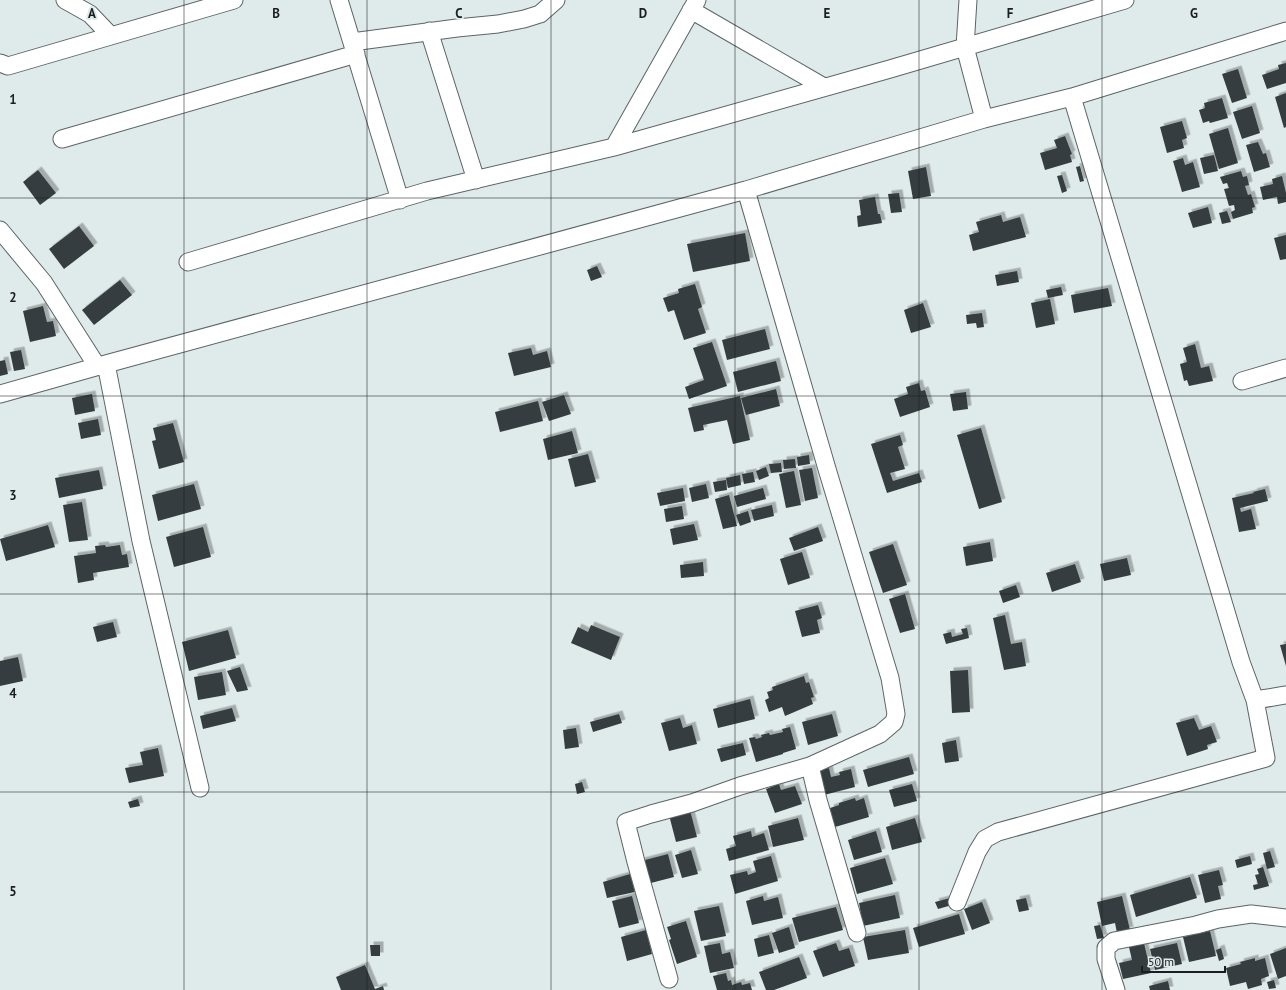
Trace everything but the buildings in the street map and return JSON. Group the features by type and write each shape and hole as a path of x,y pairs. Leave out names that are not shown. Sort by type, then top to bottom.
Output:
{"street":[{"path":"65,0 90,14 111,36"},
{"path":"0,63 8,66 234,0"},
{"path":"339,0 400,200"},
{"path":"62,139 354,48 429,32 498,24 524,19 540,14 556,0"},
{"path":"968,0 965,47 984,119"},
{"path":"188,262 427,191 614,147 965,47 1082,6 1125,0"},
{"path":"614,147 694,5 824,87"},
{"path":"0,394 101,365 746,190 984,119 1072,97 1286,31"},
{"path":"429,32 476,180"},
{"path":"957,902 977,852 985,839 998,832 1266,758 1255,700 1241,662 1072,97"},
{"path":"669,979 626,822 692,803 740,786 810,766 880,734 894,722 896,714 890,678 827,469 746,190"},
{"path":"0,230 44,283 101,365 200,788"},
{"path":"1242,381 1286,368"},
{"path":"1255,700 1286,695"},
{"path":"810,766 818,800 857,933"},
{"path":"1116,990 1106,959 1106,948 1114,941 1196,925 1218,919 1251,914 1286,918"}]}
